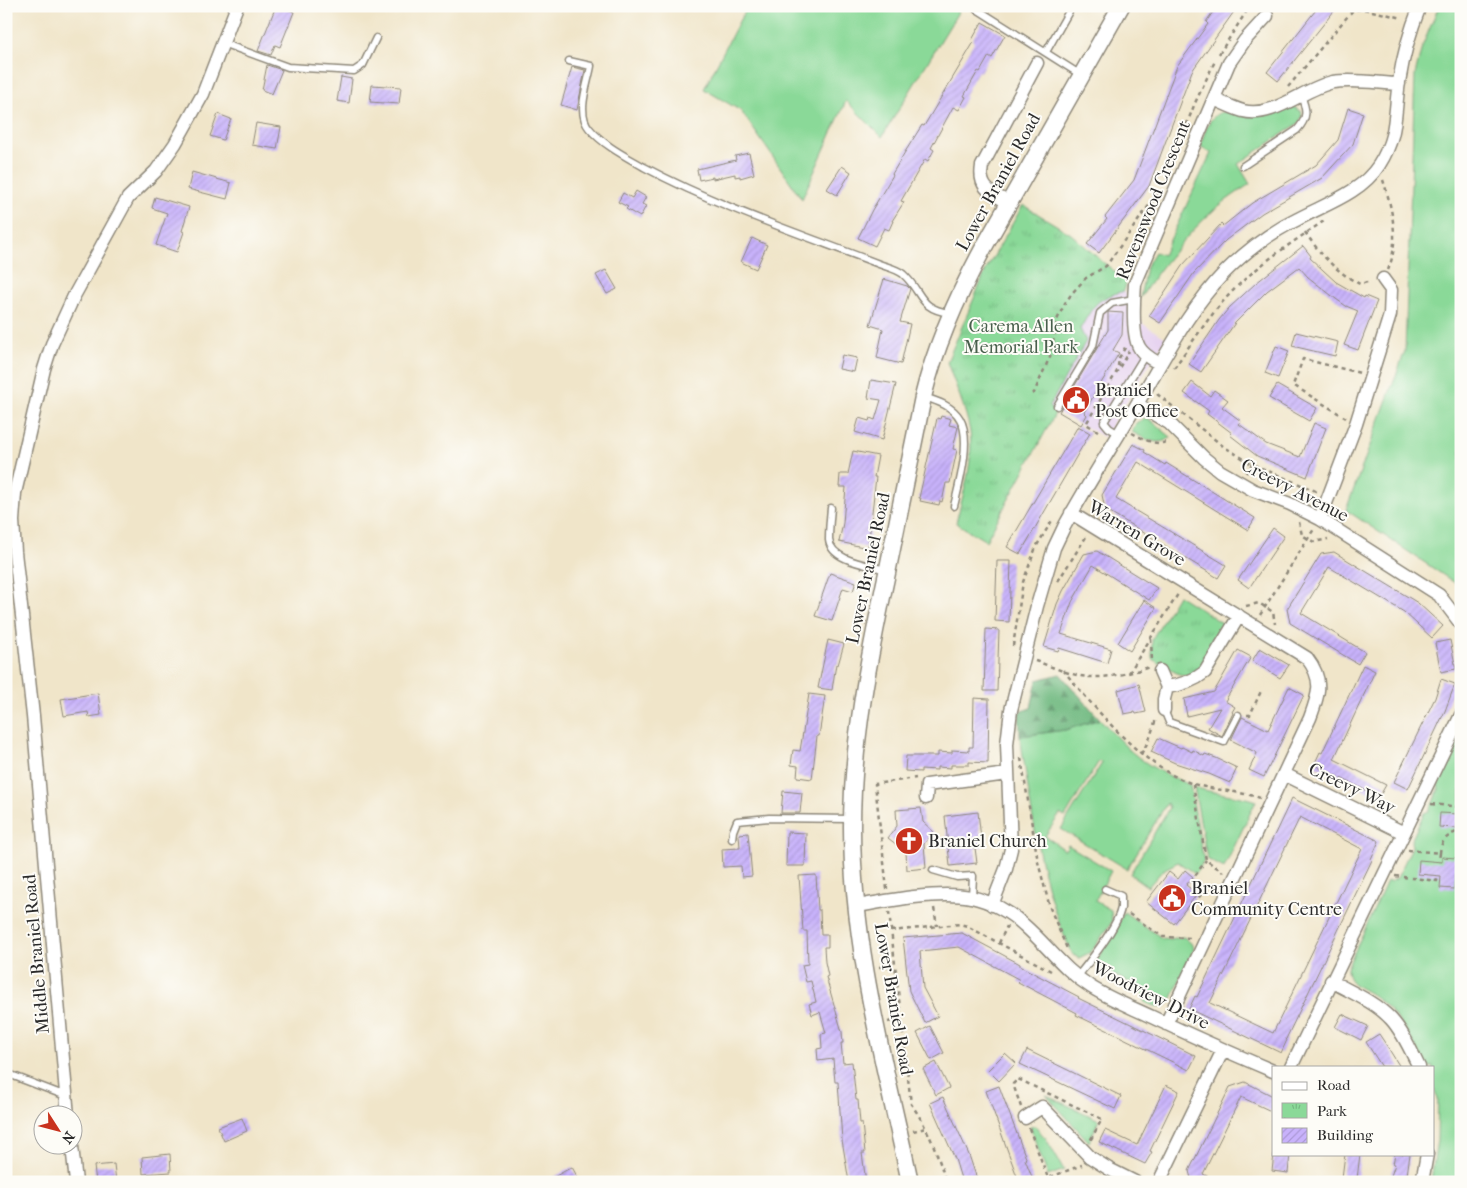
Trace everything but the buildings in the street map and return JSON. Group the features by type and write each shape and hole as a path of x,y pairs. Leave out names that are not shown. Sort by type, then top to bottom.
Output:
{"street":[{"name":"Middle Braniel Road","path":"67,1106 33,716 15,552 13,520 16,493 44,369 52,344 74,296 128,198 156,171 180,136 203,94 237,6"},
{"name":"Lower Braniel Road","path":"910,1182 864,969 854,868 853,780 864,690 923,397 929,371 950,314 1008,202 1122,6"},
{"path":"992,905 1006,869 1011,849 1007,744 1011,710 1054,548 1071,513 1121,431 1141,406 1160,364 1215,283 1237,262 1270,236 1297,219 1348,193 1362,183 1378,167 1389,147 1395,130 1399,84 1406,48 1420,6"},
{"name":"Ravenswood Crescent","path":"1160,364 1145,355 1139,348 1134,299 1135,284 1234,55 1267,16"},
{"path":"1008,202 984,186 981,180 982,166 1037,63"},
{"path":"1214,99 1243,111 1256,112 1281,105 1317,86 1335,82 1399,84"},
{"path":"1320,519 1356,424 1391,309 1391,290 1384,279"},
{"name":"Creevy Avenue","path":"1141,406 1169,423 1204,458 1226,475 1253,490 1297,507 1320,519 1438,595 1461,624"},
{"name":"Warren Grove","path":"1071,513 1307,658 1318,676 1319,690 1316,703 1166,1024"},
{"path":"1167,687 1179,686 1205,672 1239,616"},
{"path":"1156,669 1167,687 1164,710"},
{"path":"1291,1066 1461,715"},
{"path":"926,798 927,785 1007,774"},
{"name":"Creevy Way","path":"1284,774 1404,833"},
{"name":"Woodview Drive","path":"858,906 933,896 972,897 1012,916 1045,945 1063,966 1077,977 1116,1000 1272,1071"},
{"path":"1331,981 1371,1003 1391,1019 1405,1040 1418,1066"},
{"path":"1159,1182 1223,1050"},
{"path":"1025,1118 1042,1107 1090,1157 1135,1182"},
{"path":"73,1156 76,1182"},
{"path":"1422,1182 1427,1156"}],"lane":[{"path":"972,6 1081,75"},
{"path":"1046,52 1072,6"},
{"path":"222,43 288,67 354,71 363,65 376,38"},
{"path":"569,61 591,66 583,106 583,116 587,127 598,138 621,154 681,185 760,218 902,272 926,305 939,312 950,314"},
{"path":"1243,166 1303,124 1306,118 1306,109 1301,96"},
{"path":"1057,406 1093,346 1100,313 1112,303 1134,299"},
{"path":"1121,431 1109,428 1104,422 1145,355"},
{"path":"923,397 944,404 961,419 965,448 964,464 954,506"},
{"path":"831,508 829,542 833,551 844,558 887,570"},
{"path":"1164,710 1169,722 1224,742 1238,715"},
{"path":"732,839 737,821 741,820 769,818 852,820"},
{"path":"933,870 957,877 973,876 972,897"},
{"path":"1077,977 1113,927 1120,908 1120,896 1105,889"},
{"path":"6,1073 66,1096"}],"path":[{"path":"1171,164 1210,70 1250,6"},
{"path":"1281,105 1287,90 1350,12 1358,9 1396,16"},
{"path":"1306,234 1328,261 1353,281 1360,284 1384,279 1393,259 1394,247 1389,200 1378,167"},
{"path":"1032,394 1051,354 1057,320 1065,303 1086,278 1106,266 1155,200 1161,189"},
{"path":"1172,371 1211,316 1228,296 1255,272 1326,220"},
{"path":"1104,434 1086,424 1131,347 1137,341"},
{"path":"1356,424 1293,385 1303,359 1371,376"},
{"path":"1141,406 1156,393 1223,446 1252,464 1329,496"},
{"path":"1121,431 1163,444 1181,434"},
{"path":"1297,507 1297,518 1302,535 1308,539 1314,542 1329,538 1340,532"},
{"path":"1254,625 1320,519"},
{"path":"1043,586 1058,582 1093,526"},
{"path":"1030,562 1038,565"},
{"name":"Warren Grove","path":"1129,673 1185,582"},
{"path":"1024,657 1094,678 1156,669 1151,638"},
{"path":"1063,670 1084,696 1141,754 1167,772 1206,788 1254,796 1271,802"},
{"path":"1238,715 1250,715 1262,688"},
{"path":"1141,754 1149,740 1156,720 1164,710"},
{"path":"891,931 960,924 1050,971 1063,966 1069,955 1050,908 1038,862 1020,754 1007,744"},
{"path":"927,785 917,778 875,784 911,1104 919,1114 930,1136 946,1182"},
{"path":"1193,784 1206,860 1218,870 1235,878"},
{"path":"1420,800 1434,805 1461,807 1460,818"},
{"path":"1439,860 1441,845 1446,836 1458,831"},
{"path":"1398,846 1411,852 1440,853"},
{"path":"1194,904 1203,892 1190,882 1206,860"},
{"path":"1385,871 1400,877 1438,881 1438,878"},
{"path":"933,896 936,926"},
{"path":"1120,908 1163,937 1190,938"},
{"path":"998,943 1012,916"}],"shaded area":[{"path":"1124,291 1143,324 1166,338 1104,437 1049,408 1086,341 1080,330 1094,304 1107,296"}],"green space":[{"path":"747,6 957,6 960,9 882,137 846,101 802,199 741,111 704,89"},
{"path":"1439,6 1461,10 1461,587 1346,510 1405,351 1415,75 1422,47"},
{"path":"1294,107 1301,111 1302,116 1299,123 1238,164 1250,184 1215,209 1194,229 1166,262 1140,298 1146,267 1155,252 1163,255 1211,153 1200,146 1213,117 1222,112 1273,113"},
{"name":"Carema Allen Memorial Park","path":"1023,205 1071,234 1127,281 1124,291 1107,297 1096,304 1080,329 1086,341 1049,407 1056,412 986,541 956,523 967,478 971,443 966,414 947,362 986,270"},
{"path":"1145,418 1149,419 1171,437 1161,442 1156,442 1132,432 1136,423"},
{"path":"1178,595 1227,626 1209,660 1195,673 1188,675 1179,674 1152,659 1152,639"},
{"path":"1060,674 1100,719 1065,730 1020,736 1019,712 1031,708 1037,680"},
{"path":"1100,719 1139,758 1161,772 1190,785 1204,861 1195,874 1178,862 1163,870 1148,887 1130,874 1169,808 1167,803 1127,869 1061,829 1102,763 1099,761 1065,817 1060,814 1045,836 1065,850 1068,845 1111,871 1095,901 1111,910 1112,922 1091,952 1079,958 1073,955 1061,929 1044,875 1020,736 1065,730"},
{"path":"1461,729 1461,1182 1431,1182 1437,1140 1438,1099 1434,1089 1434,1066 1425,1066 1416,1047 1398,1020 1384,1004 1352,982 1347,968 1387,881 1390,882 1397,878 1412,847 1411,841 1424,813 1429,811 1439,789 1438,784 1442,773 1440,771"},
{"path":"1194,787 1256,801 1224,868 1207,859"},
{"path":"1124,912 1162,938 1184,937 1193,945 1194,949 1167,1005 1158,1007 1146,1003 1140,987 1111,974 1094,963 1102,952 1104,942 1118,924"},
{"path":"1046,1095 1099,1120 1089,1142"},
{"path":"1035,1126 1045,1137 1064,1170 1048,1176 1030,1127"}],"place":[{"name":"Braniel Post Office","path":"1076,400"},
{"name":"Braniel Church","path":"909,841"},
{"name":"Braniel Community Centre","path":"1172,898"}]}
